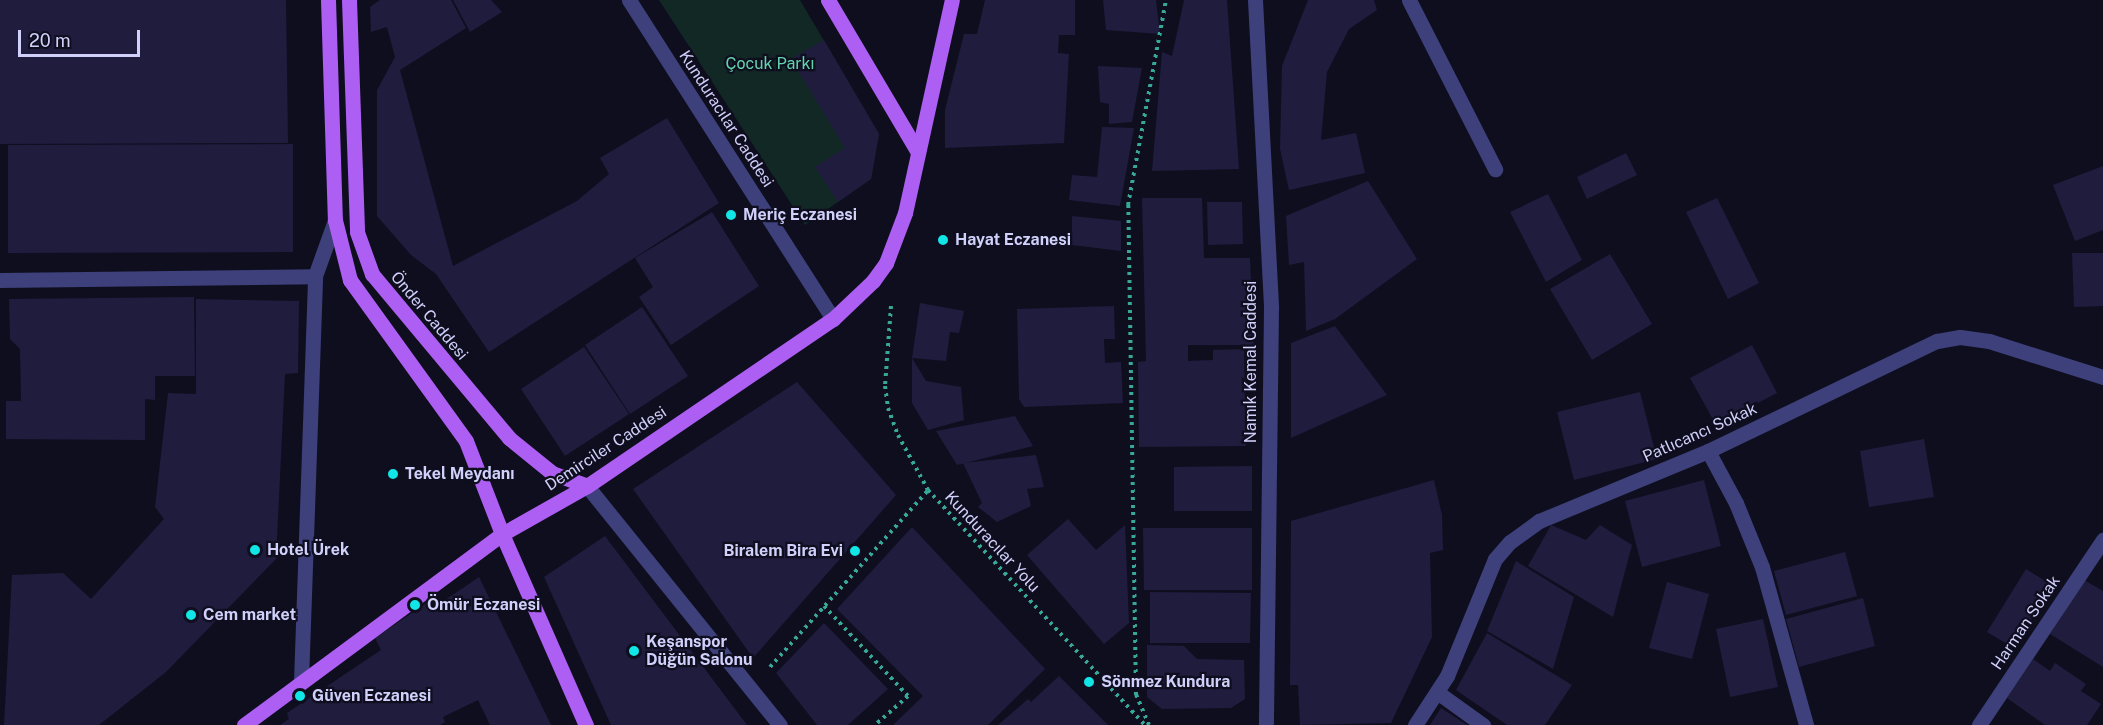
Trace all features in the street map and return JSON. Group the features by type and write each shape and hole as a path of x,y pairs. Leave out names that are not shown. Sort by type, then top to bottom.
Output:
{"main road":[{"path":"328,0 335,220 350,280 466,441 502,534 586,725"},
{"name":"Önder Caddesi","path":"349,0 357,232 372,274 509,438 552,473 587,486"},
{"path":"828,0 918,152"},
{"name":"Demirciler Caddesi","path":"244,725 502,534 587,486 833,319 873,281 886,263 906,213 952,0"}],"street":[{"name":"Kunduracılar Caddesi","path":"629,0 833,319"},
{"name":"Namık Kemal Caddesi","path":"1255,0 1271,308 1266,725"},
{"path":"1409,0 1495,169"},
{"path":"301,681 315,276 335,220"},
{"path":"0,280 315,276"},
{"name":"Patlıcancı Sokak","path":"1415,725 1437,692 1456,656 1484,581 1510,542 1539,522 1708,451 1925,345 1950,338 1989,341 2103,377"},
{"path":"1708,451 1736,503 1762,567 1806,725"},
{"path":"587,486 780,725"},
{"name":"Harman Sokak","path":"1979,725 2103,540"},
{"path":"1437,692 1483,725"}],"path":[{"path":"1147,725 1136,695 1128,205 1166,0"},
{"path":"892,295 885,386 888,408 898,435 928,490"},
{"name":"Kunduracılar Yolu","path":"751,688 928,490 1147,725"},
{"path":"824,606 908,696 875,725"}],"green space":[{"name":"Çocuk Parkı","path":"659,0 800,0 879,134 871,179 805,225"}],"building":[{"path":"0,0 286,0 288,143 0,144"},
{"path":"380,0 451,0 466,28 400,70 453,266 577,201 609,174 600,158 667,118 719,203 489,352 436,274 411,255 377,216 377,90 395,57 387,27 371,32 370,7"},
{"path":"453,0 491,0 502,12 470,32"},
{"path":"985,0 1075,0 1075,35 1059,35 1058,53 1069,54 1064,143 945,148 945,110 964,34 977,34"},
{"path":"1103,0 1156,0 1160,34 1106,30"},
{"path":"1184,0 1227,0 1239,169 1152,171 1162,52 1172,56"},
{"path":"1308,0 1374,0 1377,10 1349,29 1327,72 1321,140 1356,133 1365,173 1289,190 1280,149 1282,66"},
{"path":"824,40 879,134 871,179 838,202 815,167 845,148 791,59"},
{"path":"1098,66 1142,68 1132,122 1109,124 1109,104 1100,102"},
{"path":"1102,127 1134,128 1120,206 1069,200 1072,175 1097,177"},
{"path":"293,144 293,252 8,253 8,145"},
{"path":"1626,153 1637,175 1587,199 1577,177"},
{"path":"2103,166 2103,230 2075,241 2053,185"},
{"path":"1368,181 1417,259 1335,319 1306,331 1304,262 1289,265 1286,216"},
{"path":"1548,194 1582,260 1546,282 1510,212"},
{"path":"1142,198 1202,198 1204,258 1250,258 1254,345 1188,345 1188,361 1213,360 1213,350 1244,349 1246,446 1139,447 1138,362 1146,361"},
{"path":"1717,198 1759,283 1728,299 1686,212"},
{"path":"1207,202 1242,202 1243,244 1208,245"},
{"path":"712,212 759,286 671,345 639,297 653,287 635,258"},
{"path":"1072,216 1121,221 1121,251 1072,245"},
{"path":"2072,253 2103,253 2103,306 2074,307"},
{"path":"1610,254 1652,324 1592,360 1550,289"},
{"path":"194,297 195,376 155,376 155,400 145,399 145,440 6,439 6,401 21,401 20,349 10,339 9,299"},
{"path":"196,299 299,301 298,373 285,374 276,559 166,672 99,725 4,725 12,575 63,573 91,599 164,519 155,507 168,393 196,394"},
{"path":"920,303 964,311 959,333 950,332 946,361 912,358"},
{"path":"1114,306 1115,339 1104,339 1105,363 1121,362 1123,403 1024,407 1019,399 1017,309"},
{"path":"642,307 688,376 630,414 585,345"},
{"path":"1335,326 1387,395 1291,438 1291,343"},
{"path":"1752,345 1777,393 1716,425 1690,378"},
{"path":"584,347 629,414 565,456 521,389"},
{"path":"912,358 926,381 961,387 964,420 928,430 912,403"},
{"path":"797,382 896,495 753,658 633,489"},
{"path":"1640,392 1657,459 1574,480 1557,412"},
{"path":"1015,416 1033,446 957,465 936,431"},
{"path":"1924,439 1934,497 1869,507 1860,451"},
{"path":"1036,455 1044,487 1027,489 1031,506 997,522 978,507 982,503 963,463"},
{"path":"1252,466 1252,511 1174,511 1174,467"},
{"path":"1434,480 1442,515 1443,550 1430,553 1432,637 1391,723 1300,725 1298,685 1290,685 1291,521"},
{"path":"1704,480 1721,546 1642,567 1625,501"},
{"path":"1068,519 1096,550 1125,525 1129,623 1104,644 1027,555"},
{"path":"1551,525 1586,540 1600,525 1632,545 1613,617 1528,566"},
{"path":"912,527 1045,669 988,725 893,725 923,696 837,609"},
{"path":"1143,528 1252,528 1252,590 1144,590"},
{"name":"Keşanspor Düğün Salonu","path":"605,536 747,725 611,725 544,577"},
{"path":"1845,552 1857,596 1786,615 1774,571"},
{"path":"1516,561 1574,597 1553,669 1487,631"},
{"path":"2026,569 2052,585 2014,648 1987,632"},
{"path":"479,577 551,725 490,725 478,700 443,717 445,722 440,725 280,725 289,719 287,713 381,650 375,638 428,602 432,609"},
{"path":"2084,580 2103,591 2103,667 2050,634"},
{"path":"1667,582 1709,594 1692,659 1649,648"},
{"path":"1150,592 1251,593 1250,643 1150,643"},
{"path":"1863,598 1875,646 1799,667 1786,619"},
{"path":"1763,619 1778,687 1730,697 1716,629"},
{"path":"824,623 888,689 848,725 817,725 776,673"},
{"path":"1487,633 1572,685 1545,725 1507,725 1456,690"},
{"path":"1147,645 1184,646 1197,659 1244,660 1245,699 1231,708 1162,709 1147,697"},
{"path":"2033,659 2050,671 2055,663 2086,684 2081,691 2101,704 2087,725 2045,725 2007,698"},
{"path":"1059,676 1108,725 998,725 1028,699 1031,702"},
{"path":"1441,708 1467,725 1430,725"}],"place":[{"name":"Meriç Eczanesi","path":"731,215"},
{"name":"Hayat Eczanesi","path":"943,240"},
{"name":"Tekel Meydanı","path":"393,474"},
{"name":"Hotel Ürek","path":"255,550"},
{"name":"Biralem Bira Evi","path":"855,551"},
{"name":"Ömür Eczanesi","path":"415,605"},
{"name":"Cem market","path":"191,615"},
{"name":"Keşanspor Düğün Salonu","path":"634,651"},
{"name":"Sönmez Kundura","path":"1089,682"},
{"name":"Güven Eczanesi","path":"300,696"}]}
